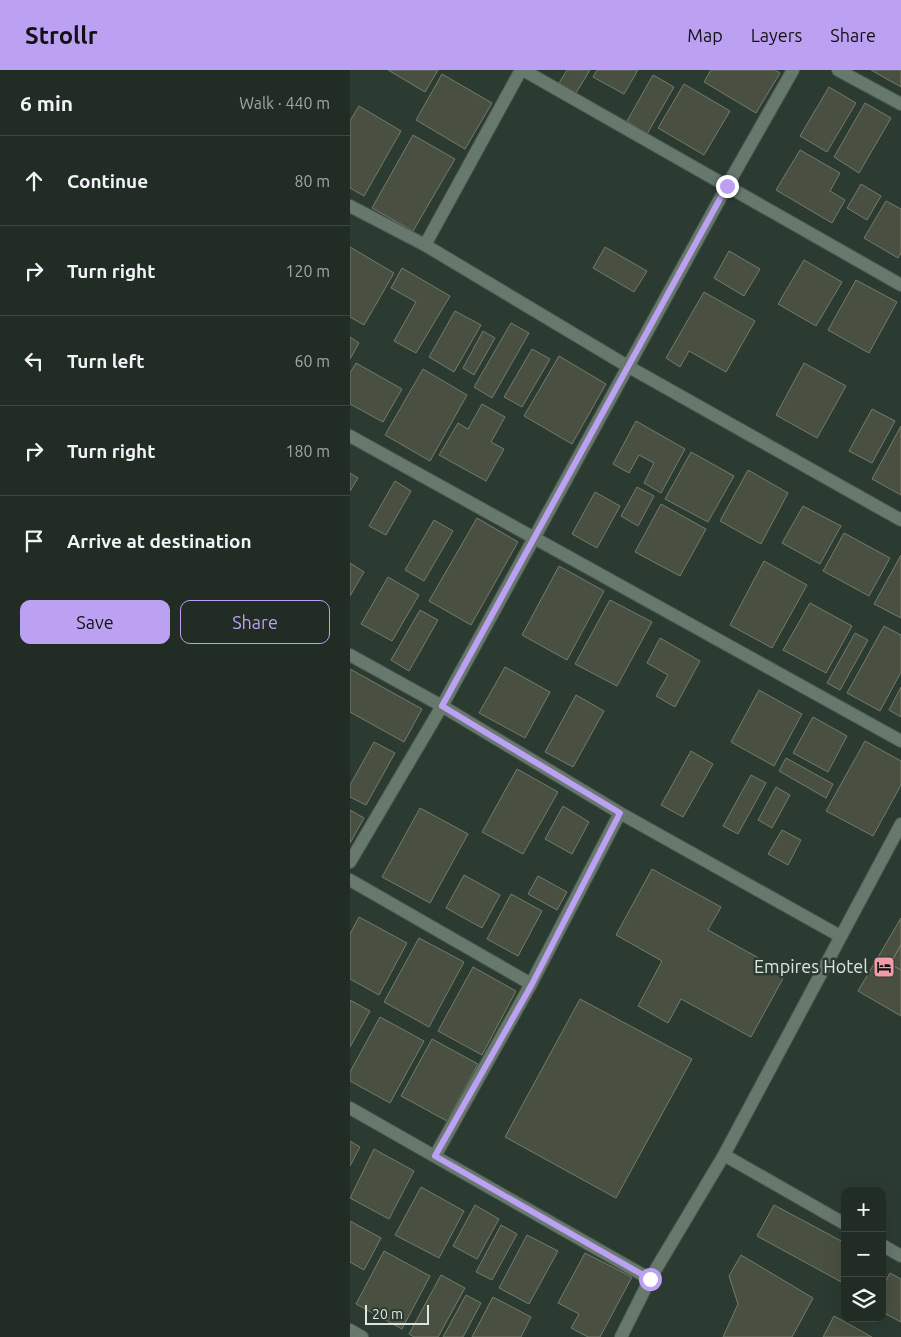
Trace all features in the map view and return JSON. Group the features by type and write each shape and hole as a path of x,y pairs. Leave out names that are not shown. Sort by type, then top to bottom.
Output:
{"street":[{"path":"425,245 522,70 901,285"},
{"path":"350,862 442,706 727,186 793,70"},
{"path":"838,70 901,104"},
{"path":"350,206 425,245 629,367 901,520"},
{"path":"350,436 901,741"},
{"path":"350,655 442,706 620,813 840,936"},
{"path":"435,1156 532,984 620,813"},
{"path":"621,1337 650,1279 724,1155 901,824"},
{"path":"350,880 532,984"},
{"path":"350,1108 650,1279"},
{"path":"724,1155 841,1222"},
{"path":"886,1247 901,1256"},
{"path":"350,1330 362,1337"}],"building":[{"path":"388,70 438,70 425,92"},
{"path":"567,70 590,70 576,93 559,83"},
{"path":"597,70 638,70 624,94 593,77"},
{"path":"711,70 775,70 780,73 756,113 704,82"},
{"path":"871,70 901,70 901,87"},
{"path":"442,74 492,103 465,149 416,120"},
{"path":"653,75 674,87 647,134 627,121"},
{"path":"684,84 730,111 704,155 658,128"},
{"path":"829,87 856,103 827,152 800,136"},
{"path":"865,103 891,118 859,173 834,157"},
{"path":"359,106 401,131 364,196 350,188 350,121"},
{"path":"413,135 455,159 413,231 372,208"},
{"path":"800,150 840,173 830,191 845,200 832,223 776,190"},
{"path":"861,184 881,196 867,220 847,208"},
{"path":"886,201 901,209 901,253 898,258 864,238"},
{"path":"350,247 394,273 364,325 350,317"},
{"path":"605,247 647,271 634,292 593,268"},
{"path":"729,251 760,269 744,296 714,278"},
{"path":"804,260 842,282 816,326 778,304"},
{"path":"402,268 450,296 416,353 394,341 416,302 391,288"},
{"path":"856,280 897,302 869,353 828,330"},
{"path":"704,292 755,321 726,372 689,351 680,367 666,358"},
{"path":"455,311 481,325 454,372 429,357"},
{"path":"511,323 529,333 492,398 474,387"},
{"path":"483,331 495,338 474,375 463,368"},
{"path":"350,337 359,343 350,359"},
{"path":"532,349 550,359 522,407 504,397"},
{"path":"559,356 606,384 572,444 524,416"},
{"path":"356,363 402,389 383,422 350,404 350,373"},
{"path":"804,363 846,386 817,438 776,415"},
{"path":"423,369 467,395 430,461 385,435"},
{"path":"482,404 505,417 491,442 504,449 486,481 439,455 458,423 468,429"},
{"path":"872,409 895,421 872,463 849,451"},
{"path":"636,421 685,449 661,493 644,483 654,463 639,455 629,473 613,464"},
{"path":"901,426 901,495 872,479"},
{"path":"691,452 734,476 708,522 665,499"},
{"path":"748,470 788,493 761,544 720,521"},
{"path":"350,473 358,478 350,491"},
{"path":"395,481 411,491 386,535 369,526"},
{"path":"637,487 654,496 638,526 621,516"},
{"path":"595,492 620,506 597,548 572,534"},
{"path":"661,504 706,529 680,576 635,552"},
{"path":"803,506 841,526 820,564 782,543"},
{"path":"477,518 518,542 471,625 429,601"},
{"path":"434,520 453,531 424,581 405,570"},
{"path":"844,533 890,558 869,596 823,571"},
{"path":"901,555 901,618 874,604"},
{"path":"764,561 807,585 772,648 730,625"},
{"path":"350,563 364,572 350,596"},
{"path":"559,566 604,591 567,660 522,635"},
{"path":"388,577 419,595 392,641 361,624"},
{"path":"610,600 652,622 617,686 575,664"},
{"path":"810,603 852,626 826,673 783,650"},
{"path":"420,610 438,620 409,671 391,660"},
{"path":"884,626 901,635 901,672 880,711 847,693"},
{"path":"855,633 868,640 840,690 827,683"},
{"path":"660,638 700,661 675,707 656,696 668,675 647,663"},
{"path":"505,667 550,692 525,738 479,713"},
{"path":"350,669 422,709 404,742 350,712"},
{"path":"901,687 901,717 889,710"},
{"path":"759,690 802,714 774,766 731,742"},
{"path":"576,695 604,711 573,767 545,752"},
{"path":"813,717 847,736 828,772 793,753"},
{"path":"865,741 901,761 901,785 873,836 826,811"},
{"path":"374,742 395,753 366,805 350,797 350,785"},
{"path":"691,751 713,764 683,817 661,805"},
{"path":"786,758 833,784 826,798 779,771"},
{"path":"517,769 558,792 523,854 482,832"},
{"path":"751,775 766,783 738,834 723,826"},
{"path":"776,787 790,795 772,828 758,820"},
{"path":"563,806 589,822 572,854 545,839"},
{"path":"420,808 468,834 430,903 382,877"},
{"path":"350,810 364,818 350,843"},
{"path":"782,830 801,840 788,865 768,854"},
{"path":"652,869 721,907 708,930 786,973 751,1037 681,999 668,1023 638,1006 662,961 616,935"},
{"path":"464,875 500,895 482,928 446,908"},
{"path":"538,876 567,892 557,910 528,894"},
{"path":"511,894 542,911 518,956 487,939"},
{"path":"359,917 407,943 379,995 350,979 350,934"},
{"name":"Empires Hotel","path":"901,918 901,945 890,964 901,970 901,1016 858,991"},
{"path":"419,938 464,962 429,1027 384,1002"},
{"name":"Empires Hotel","path":"901,945 901,970 890,964"},
{"path":"473,967 516,991 482,1055 438,1031"},
{"path":"580,999 692,1059 616,1198 505,1137"},
{"path":"350,1000 370,1011 350,1047"},
{"path":"380,1017 424,1041 390,1103 350,1081 350,1072"},
{"path":"432,1039 478,1064 447,1121 401,1096"},
{"path":"350,1141 360,1147 350,1166"},
{"path":"374,1149 414,1171 389,1219 350,1198"},
{"path":"421,1187 464,1211 439,1258 395,1235"},
{"path":"475,1205 499,1219 477,1259 453,1246"},
{"path":"774,1205 841,1241 841,1282 757,1236"},
{"path":"350,1221 381,1238 364,1270 350,1262"},
{"path":"501,1225 517,1234 492,1280 476,1272"},
{"path":"527,1235 558,1251 529,1304 499,1288"},
{"path":"384,1251 430,1276 402,1329 356,1304"},
{"path":"585,1253 632,1277 600,1337 588,1337 571,1328 579,1314 558,1303"},
{"path":"741,1255 813,1298 792,1337 723,1337 738,1304 729,1276"},
{"path":"890,1273 901,1279 901,1322 886,1314 886,1280"},
{"path":"441,1275 465,1288 438,1337 414,1337 409,1334"},
{"path":"466,1295 481,1303 463,1337 443,1337"},
{"path":"493,1297 531,1317 521,1337 472,1337"},
{"path":"834,1316 841,1320 841,1322 845,1322 872,1337 823,1337"}],"place":[{"name":"Empires Hotel","path":"884,967"}],"route":[{"path":"650,1279 435,1156 532,984 620,813 442,706 727,186"}]}
